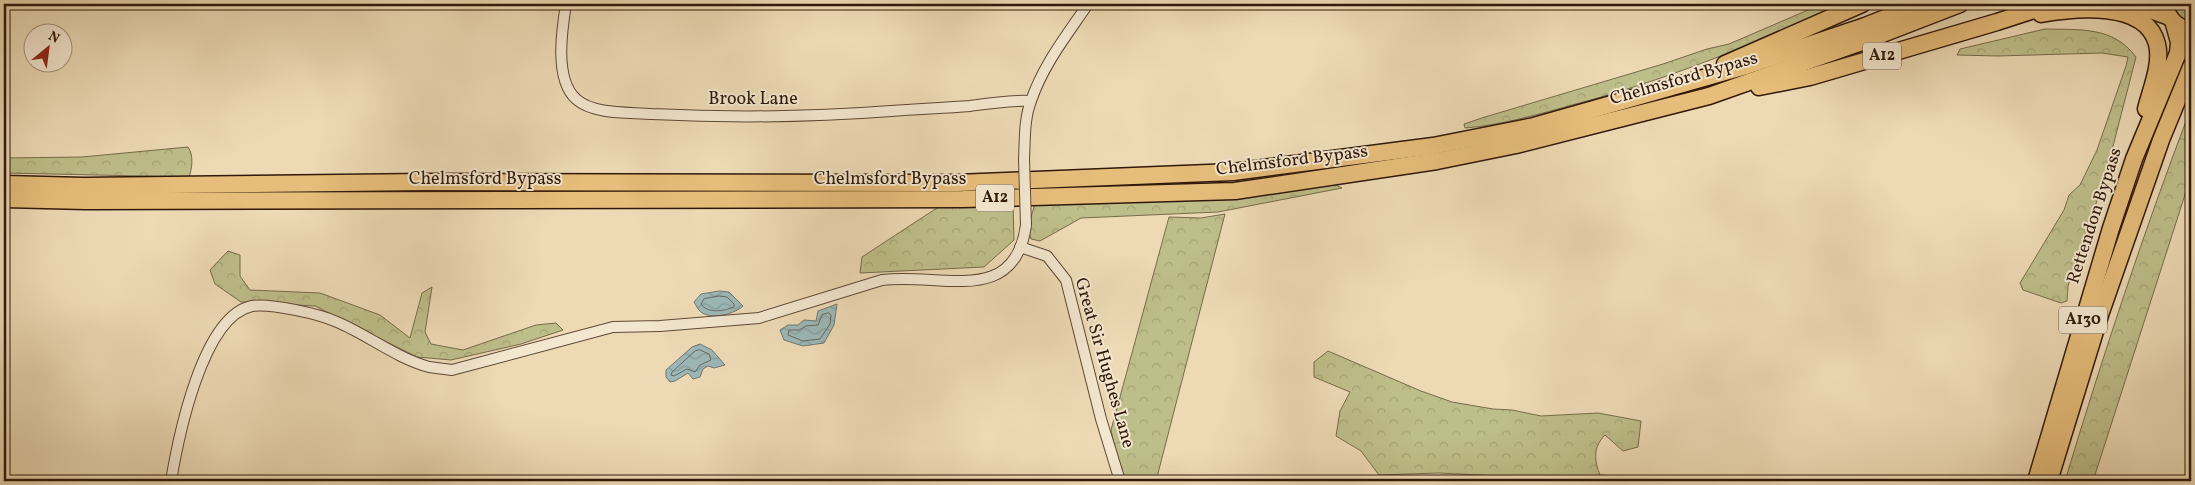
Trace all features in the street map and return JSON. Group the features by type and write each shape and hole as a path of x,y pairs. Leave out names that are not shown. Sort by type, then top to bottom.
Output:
{"highway":[{"name":"A12","path":"1678,86 1862,4"},
{"name":"Chelmsford Bypass","path":"4,184 84,186 426,182 957,183 1233,172 1433,146 1534,126 1746,66 1838,35 1921,4"},
{"name":"Chelmsford Bypass","path":"4,200 963,199 1235,190 1437,161 1516,146 1709,96 1858,43 1960,4"},
{"name":"A12","path":"1709,96 1810,77 2052,4"},
{"path":"2134,4 2169,14 2191,31"},
{"name":"A12","path":"1996,22 2058,11 2088,8 2124,13 2143,22 2152,33 2157,44 2158,57 2134,159"},
{"name":"Rettendon Bypass","path":"2036,481 2111,228 2134,159 2178,53 2179,42 2169,14"},
{"name":"Rettendon Bypass","path":"2049,481 2101,312 2161,140 2191,66"}],"street":[{"name":"Brook Lane","path":"566,4 561,50 564,78 574,98 584,104 599,108 668,114 747,116 866,113 970,106 998,102 1030,102"},
{"path":"170,481 186,412 201,366 220,330 236,313 252,306 301,311 337,322 402,356 428,366 452,370 613,327 660,326 759,318 882,280 906,278 965,282 984,280 997,275 1009,265 1020,247 1026,225 1024,159 1025,134 1030,102 1049,60 1088,4"},
{"name":"Great Sir Hughes Lane","path":"1020,247 1047,256 1066,280 1094,391 1120,481"}],"green space":[{"path":"1822,4 1834,4 1837,8 1675,73 1610,95 1535,115 1507,122 1465,128 1464,124 1485,117 1707,49 1729,44"},
{"path":"2172,4 2191,4 2191,24 2178,15"},
{"path":"2045,29 2083,30 2106,35 2127,47 2136,57 2105,177 2068,286 2067,301 2061,303 2023,290 2020,283 2064,210 2069,195 2080,185 2097,150 2128,57 2102,53 1998,56 1957,55 1960,49"},
{"path":"2191,108 2191,176 2093,481 2065,481 2125,293"},
{"path":"188,147 192,158 189,177 4,173 4,158 82,157"},
{"path":"1331,183 1342,188 1218,212 1081,218 1040,241 1031,239 1028,228 1035,203"},
{"path":"1013,202 1014,240 984,267 860,273 862,257 943,204"},
{"path":"1225,214 1156,481 1122,481 1111,430 1169,217 1201,218"},
{"path":"228,251 240,255 240,276 250,290 320,293 380,315 410,338 422,293 432,287 425,332 431,344 463,350 536,325 556,323 563,330 521,344 451,360 417,357 315,306 241,302 215,284 210,270"},
{"path":"1328,351 1421,391 1452,402 1541,416 1598,413 1641,421 1638,447 1623,451 1605,435 1598,444 1596,459 1600,475 1618,476 1628,481 1526,481 1502,476 1438,473 1379,475 1361,451 1336,436 1340,411 1350,392 1314,377 1314,362"}],"water":[{"path":"719,291 729,292 743,306 717,316 711,316 700,311 694,302 701,294"},
{"path":"837,304 834,325 824,343 803,346 784,340 780,330 788,325 798,325 804,320 816,321 818,311"},
{"path":"700,344 712,350 725,365 714,368 708,366 703,369 700,377 693,379 688,373 670,382 666,377 666,370 692,347"}]}
